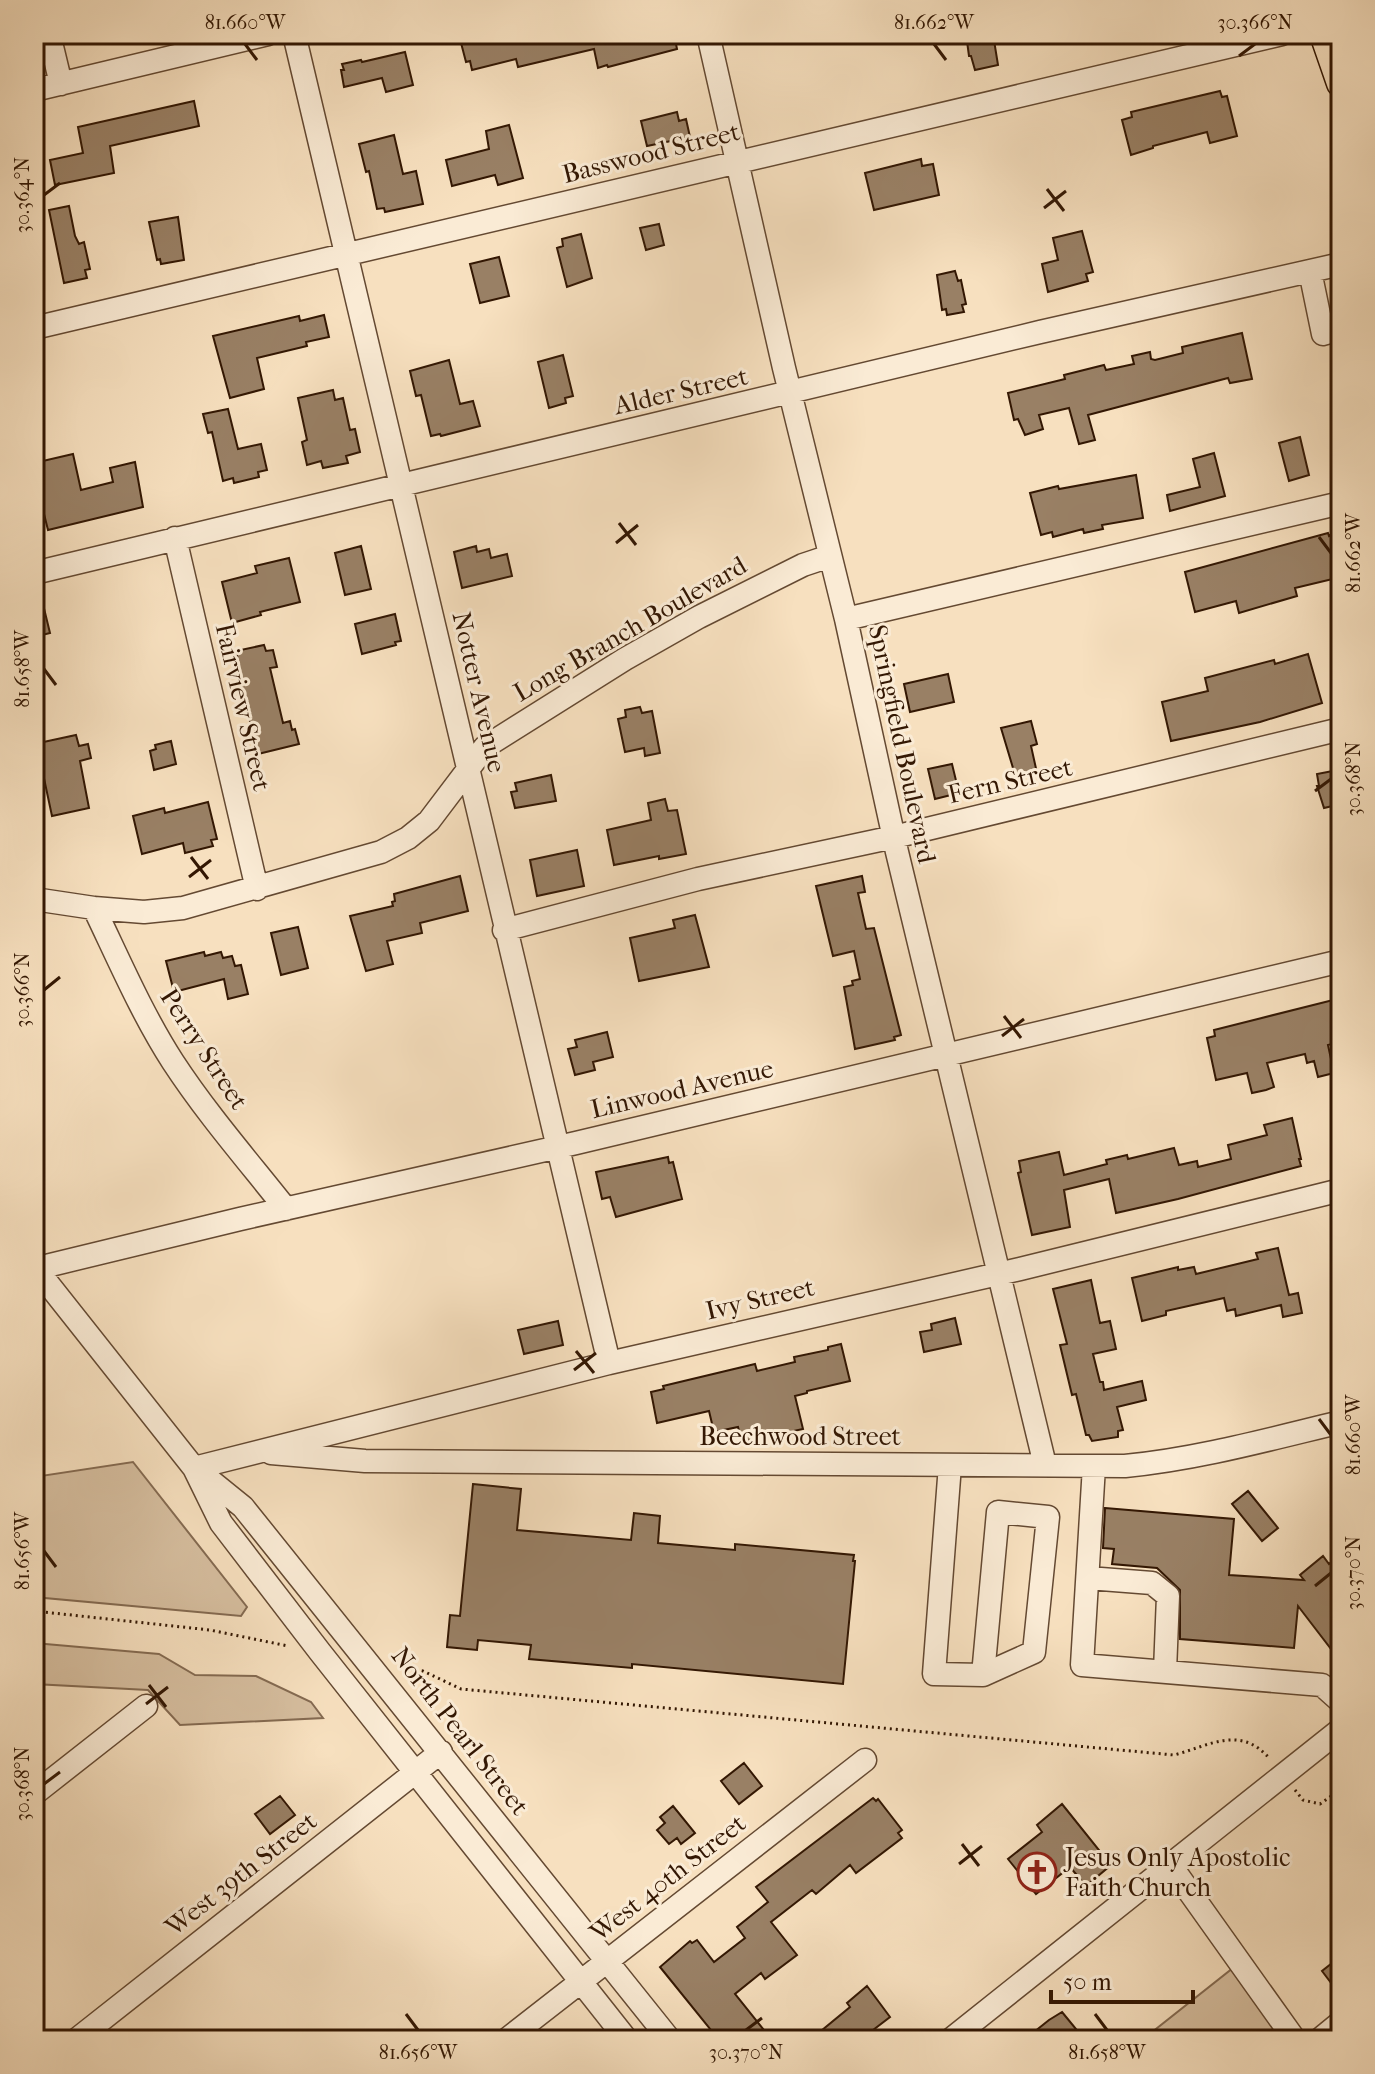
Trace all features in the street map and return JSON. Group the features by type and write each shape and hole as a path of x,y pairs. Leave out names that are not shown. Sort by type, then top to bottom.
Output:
{"main road":[{"path":"1324,34 1341,83"}],"street":[{"path":"49,34 61,84"},
{"path":"34,90 268,34"},
{"name":"Notter Avenue","path":"294,34 609,1363"},
{"name":"Springfield Boulevard","path":"708,34 846,619 894,837 1045,1465"},
{"name":"Basswood Street","path":"34,328 1282,34"},
{"name":"Alder Street","path":"34,573 1040,332 1341,264"},
{"path":"1310,271 1323,334 1341,329"},
{"path":"846,619 1341,503"},
{"name":"Fairview Street","path":"175,538 257,889"},
{"name":"Long Branch Boulevard","path":"34,899 144,912 183,908 381,852 408,838 429,821 485,747 625,659 738,597 803,565 830,556"},
{"name":"Fern Street","path":"504,930 698,879 894,837 1341,729"},
{"name":"Perry Street","path":"94,908 133,990 172,1060 201,1102 286,1209"},
{"name":"Linwood Avenue","path":"35,1268 1341,961"},
{"name":"Ivy Street","path":"194,1468 609,1363 999,1274 1341,1190"},
{"name":"North Pearl Street","path":"35,1268 194,1468 221,1523 627,2040"},
{"name":"Beechwood Street","path":"254,1451 365,1461 1094,1466 1158,1463 1341,1422"},
{"path":"950,1465 934,1674 983,1675 1034,1652 1048,1517 998,1512 983,1675"},
{"path":"1094,1466 1082,1665 1322,1685 1341,1702"},
{"name":"North Pearl Street","path":"194,1468 243,1507 670,2040"},
{"path":"1088,1578 1152,1583 1168,1596 1165,1671"},
{"path":"34,1794 146,1706"},
{"path":"954,2039 1169,1863 1341,1729"},
{"name":"West 39th Street","path":"76,2040 441,1752"},
{"name":"West 40th Street","path":"506,2040 865,1760"},
{"path":"1169,1863 1295,2040"},
{"path":"1319,2040 1341,2022"}],"path":[{"path":"34,1611 210,1630 320,1652"},
{"path":"370,1662 423,1671 461,1689 1174,1755 1211,1742 1236,1740 1252,1744 1265,1753 1303,1800 1320,1804 1341,1789"}],"shaded area":[{"path":"133,1462 247,1607 241,1616 34,1597 34,1477"},
{"path":"34,1643 159,1654 195,1675 256,1676 311,1702 323,1718 180,1725 148,1690 34,1684"},
{"path":"1233,1968 1287,2040 1142,2040"}],"building":[{"path":"474,34 674,34 677,49 608,67 598,68 594,49 518,67 516,59 472,70 470,61 466,62 460,39"},
{"path":"966,34 993,34 998,65 975,70 969,56"},
{"path":"405,52 413,85 386,92 382,78 344,87 342,64"},
{"path":"1220,91 1222,97 1227,96 1237,136 1210,143 1207,132 1131,155 1122,120 1132,117 1131,112"},
{"path":"194,101 199,126 110,146 114,173 55,185 50,160 83,153 78,127"},
{"path":"677,112 679,121 686,119 690,137 647,146 641,121"},
{"path":"509,125 523,178 498,185 495,175 452,186 446,160 489,149 486,131"},
{"path":"394,135 403,174 416,171 423,204 385,212 384,208 377,209 369,171 366,172 359,144"},
{"path":"921,159 922,166 933,164 939,195 874,210 865,173"},
{"path":"69,206 75,236 79,244 84,242 90,269 85,270 87,278 64,283 49,210"},
{"path":"178,217 184,260 161,264 160,259 157,260 149,222"},
{"path":"659,224 664,245 646,250 640,228"},
{"path":"1082,231 1093,272 1086,274 1088,281 1048,292 1042,264 1058,260 1053,238"},
{"path":"581,234 592,278 567,287 557,248 563,246 562,239"},
{"path":"499,257 509,296 480,303 470,264"},
{"path":"955,271 958,281 961,280 966,304 962,305 964,312 947,315 946,309 942,310 937,275"},
{"path":"324,315 329,337 306,342 307,346 257,358 264,389 230,398 213,336 299,316 300,321"},
{"path":"1242,333 1252,379 1230,383 1228,378 1088,415 1095,440 1079,444 1069,408 1039,415 1043,429 1025,435 1018,419 1014,420 1008,393 1065,379 1064,375 1104,365 1106,370 1134,364 1132,356 1150,352 1151,359 1155,360 1183,353 1182,347"},
{"path":"563,355 573,396 565,398 566,403 549,408 538,362"},
{"path":"449,360 460,404 473,401 480,426 431,436 421,395 416,396 410,371"},
{"path":"333,390 335,400 343,398 350,430 355,429 360,452 346,456 348,463 323,468 321,461 307,465 302,442 307,440 298,398"},
{"path":"228,409 238,449 261,444 267,470 258,472 259,477 234,483 233,478 223,481 212,432 208,433 203,414"},
{"path":"1300,437 1309,475 1289,481 1279,443"},
{"path":"1214,453 1225,496 1170,511 1167,495 1200,487 1193,459"},
{"path":"73,454 81,490 113,482 110,468 135,462 143,507 48,530 34,463"},
{"path":"1136,475 1143,518 1102,525 1103,529 1084,533 1083,529 1053,537 1052,532 1041,535 1030,493"},
{"path":"1328,533 1341,577 1295,588 1297,596 1239,613 1236,601 1195,612 1185,572"},
{"path":"361,546 371,589 345,595 335,553"},
{"path":"476,546 477,552 489,549 491,558 507,554 512,576 462,588 454,552"},
{"path":"289,558 300,602 232,623 222,582 257,573 255,566"},
{"path":"34,592 40,592 50,633 34,637"},
{"path":"395,614 401,641 362,654 355,624"},
{"path":"264,645 266,651 273,650 277,667 270,668 283,723 290,721 299,744 258,754 235,661 238,660 236,651"},
{"path":"1308,654 1322,703 1260,722 1171,741 1162,702 1208,691 1205,678"},
{"path":"948,674 954,702 910,712 904,684"},
{"path":"640,707 642,713 652,711 660,753 645,756 644,748 625,752 618,719 626,717 625,710"},
{"path":"1031,721 1037,744 1031,746 1037,773 1016,778 1001,728"},
{"path":"76,735 79,746 88,744 91,758 80,761 89,808 52,816 42,769 34,771 34,744"},
{"path":"171,741 176,764 154,770 150,751 156,749 155,745"},
{"path":"952,764 959,793 935,799 928,769"},
{"path":"1338,770 1341,804 1324,808 1317,786 1317,774"},
{"path":"551,775 556,801 515,808 511,792 517,791 515,783"},
{"path":"665,799 668,811 677,810 686,854 614,865 607,830 651,820 648,803"},
{"path":"208,802 217,839 211,840 213,846 185,853 183,843 142,854 133,816 164,808 165,813"},
{"path":"577,850 584,886 537,896 530,860"},
{"path":"460,876 468,911 420,923 422,933 387,941 393,964 366,971 350,916 393,906 394,894"},
{"path":"862,876 865,892 858,893 866,929 874,928 901,1035 894,1037 895,1040 855,1049 844,987 860,979 854,951 833,956 816,886"},
{"path":"695,915 709,967 639,981 630,938 675,928 673,920"},
{"path":"298,927 308,968 281,975 271,933"},
{"path":"204,952 205,956 221,952 223,958 232,956 235,966 241,965 248,994 228,999 224,979 174,992 166,961"},
{"path":"1341,998 1341,1042 1328,1045 1334,1073 1318,1077 1314,1061 1307,1063 1305,1054 1267,1063 1274,1087 1266,1090 1252,1093 1247,1073 1216,1080 1207,1038 1215,1036 1214,1030"},
{"path":"607,1032 613,1057 593,1062 595,1070 575,1075 568,1049 577,1047 575,1040"},
{"path":"1292,1118 1301,1166 1116,1213 1109,1179 1064,1190 1070,1227 1032,1235 1018,1173 1021,1172 1019,1161 1059,1152 1064,1175 1107,1164 1106,1160 1127,1155 1128,1159 1174,1148 1179,1165 1197,1161 1198,1167 1231,1159 1228,1145 1267,1135 1264,1125"},
{"path":"668,1157 669,1163 673,1162 682,1199 616,1217 610,1197 602,1199 596,1172"},
{"path":"1278,1248 1289,1295 1298,1293 1302,1313 1283,1317 1281,1305 1236,1316 1235,1309 1227,1311 1224,1298 1166,1311 1166,1315 1142,1321 1132,1278 1178,1267 1178,1270 1194,1267 1196,1274 1258,1259 1256,1253"},
{"path":"1091,1280 1100,1323 1110,1321 1116,1349 1093,1354 1100,1382 1103,1382 1104,1390 1142,1381 1146,1400 1117,1407 1123,1430 1118,1431 1118,1437 1092,1441 1086,1435 1076,1394 1072,1395 1060,1345 1067,1344 1053,1289"},
{"path":"955,1318 961,1344 924,1352 920,1332 932,1330 931,1324"},
{"path":"558,1321 563,1345 524,1354 518,1330"},
{"path":"841,1344 850,1381 795,1396 803,1429 742,1442 738,1427 714,1432 709,1411 657,1423 651,1392 664,1389 663,1386 755,1364 757,1371 795,1362 794,1357"},
{"path":"473,1484 521,1489 517,1530 631,1540 634,1513 660,1516 658,1543 735,1550 735,1544 854,1555 843,1684 632,1664 632,1668 529,1659 531,1645 478,1640 477,1650 447,1647 450,1615 460,1616"},
{"path":"1248,1491 1278,1528 1262,1541 1232,1504"},
{"path":"1105,1508 1234,1519 1229,1575 1304,1580 1300,1575 1323,1556 1329,1564 1341,1554 1341,1662 1298,1606 1294,1648 1180,1639 1180,1590 1157,1568 1112,1564 1114,1549 1103,1548"},
{"path":"744,1763 762,1786 739,1804 721,1781"},
{"path":"280,1796 295,1815 270,1834 255,1814"},
{"path":"873,1798 878,1799 902,1830 898,1833 902,1838 856,1873 850,1865 816,1894 812,1890 771,1922 797,1955 765,1979 761,1973 735,1994 772,2040 719,2040 660,1967 690,1941 697,1940 714,1962 745,1938 737,1927 768,1902 756,1887"},
{"path":"1062,1804 1111,1865 1086,1886 1070,1867 1036,1894 1008,1859 1042,1832 1037,1825"},
{"path":"673,1806 695,1833 681,1844 677,1838 669,1844 657,1830 665,1823 660,1817"},
{"path":"1341,1956 1341,1996 1322,1971"},
{"path":"867,1986 890,2017 860,2040 810,2040 850,2007 847,2003"},
{"path":"1062,2012 1085,2040 1024,2040 1049,2020"}],"place":[{"name":"Jesus Only Apostolic Faith Church","path":"1037,1872"}]}
